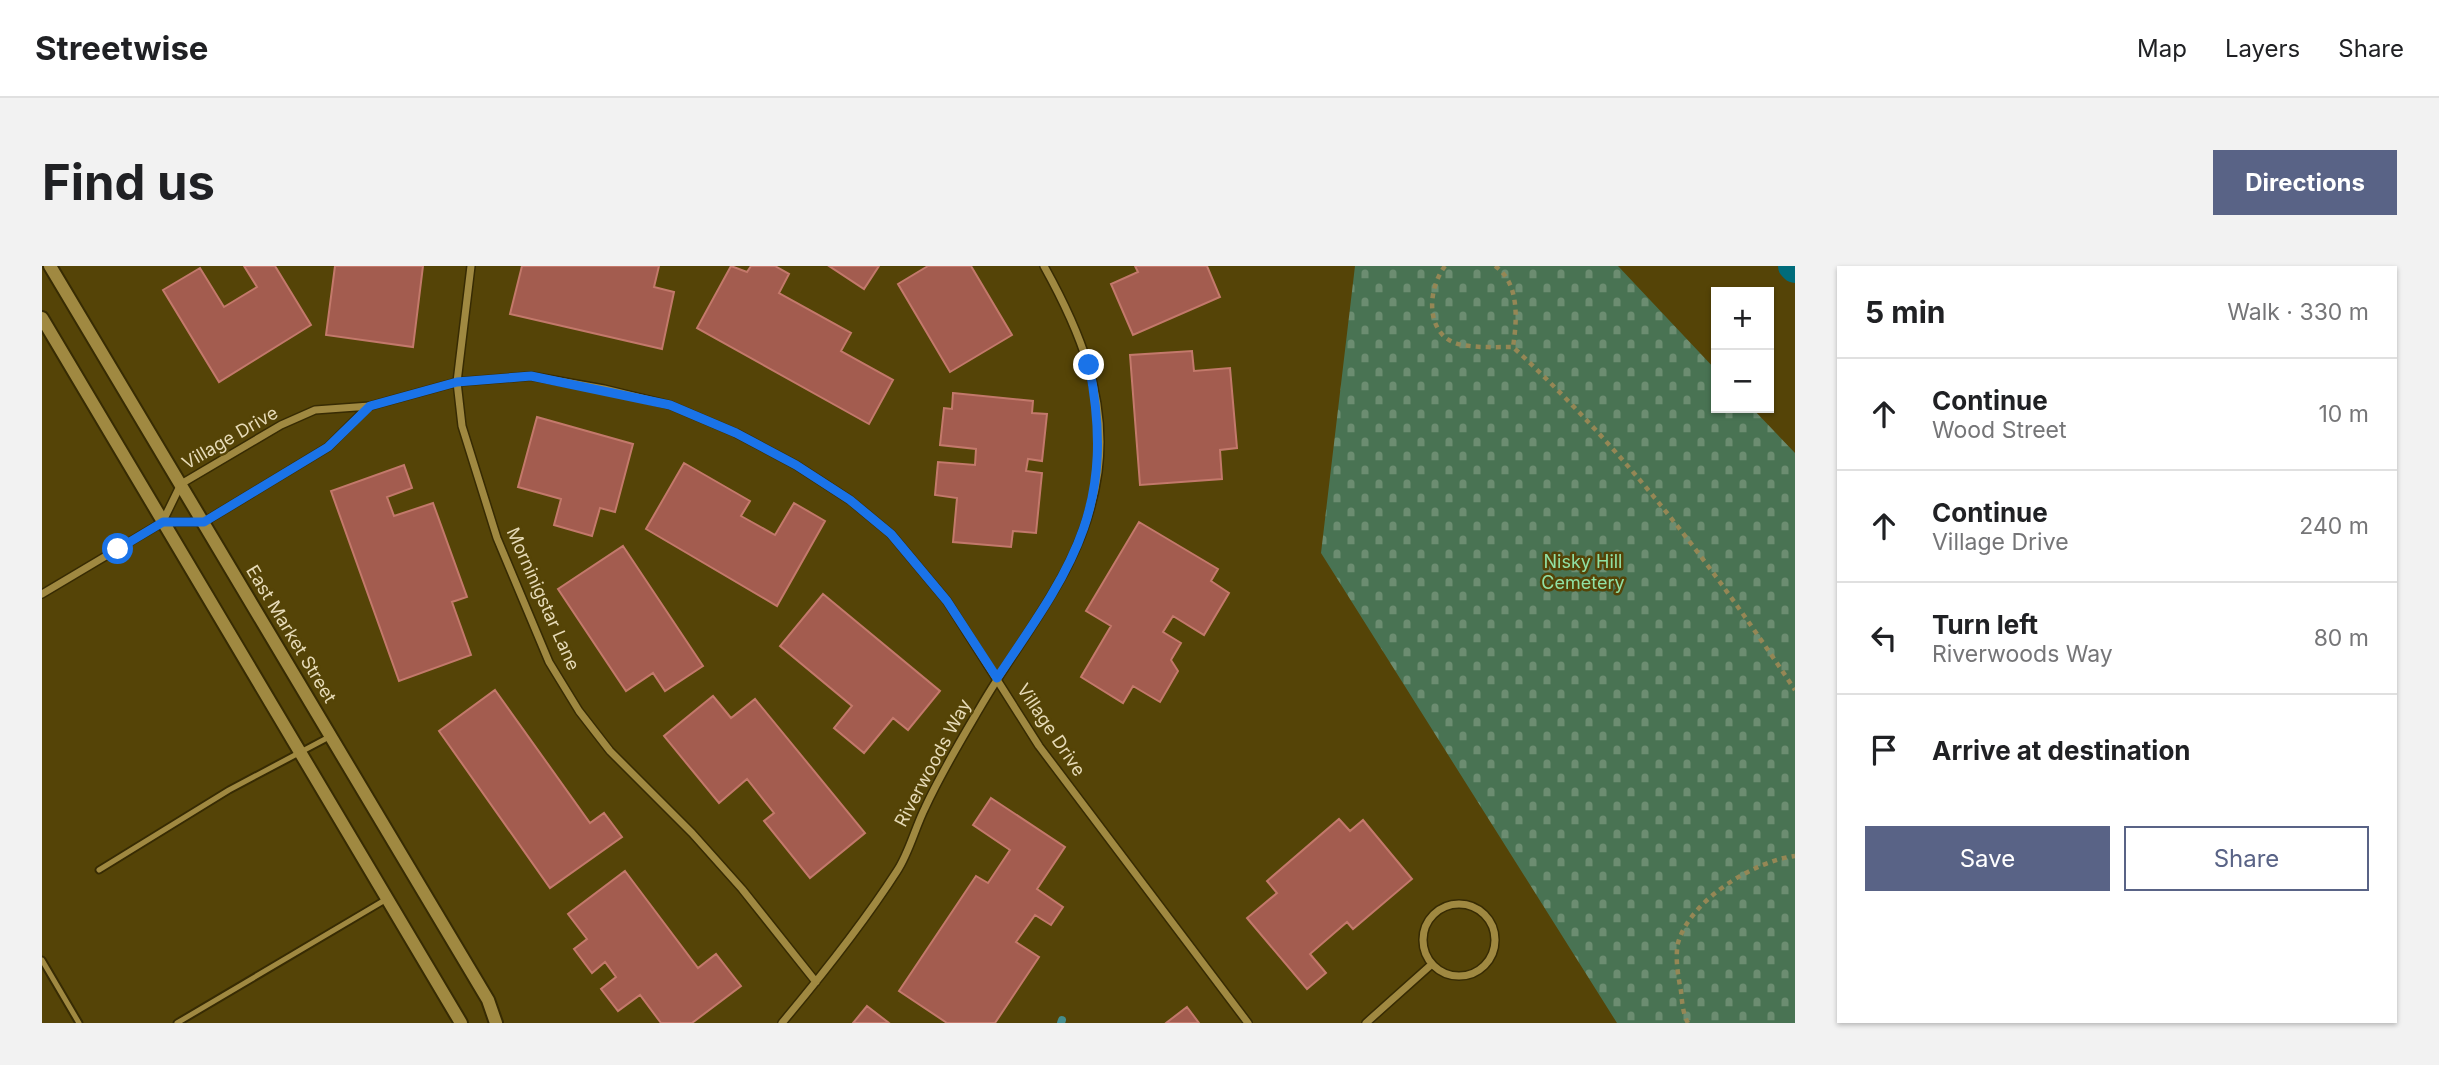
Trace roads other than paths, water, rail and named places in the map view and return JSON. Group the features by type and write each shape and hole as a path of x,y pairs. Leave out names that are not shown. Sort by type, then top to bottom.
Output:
{"street":[{"name":"East Market Street","path":"50,266 488,1000 496,1023"},
{"name":"Morninigstar Lane","path":"471,266 457,382 462,426 497,538 555,672 579,711 610,751 717,861 816,982"},
{"name":"Riverwoods Way","path":"782,1023 816,982 899,868 939,778 997,678 1064,578 1080,542 1098,470 1098,411 1079,331 1044,266"},
{"path":"42,318 461,1023"},
{"name":"Village Drive","path":"163,522 181,484 263,435 315,410 370,406 457,382 531,376 670,405 736,433 796,465 850,500 891,534 947,601 1039,746 1248,1023"},
{"name":"Village Drive","path":"204,522 328,447 370,406"},
{"path":"42,594 163,522 204,522"},
{"path":"1457,904 1472,906 1482,912 1492,925 1494,937 1488,961 1466,975 1442,972 1432,964 1424,948 1423,936 1434,913 1457,904"},
{"path":"1366,1023 1432,964"}],"lane":[{"path":"99,870 229,790 331,736"},
{"path":"177,1023 387,899"},
{"path":"42,960 79,1023"}],"park label":[{"name":"Nisky Hill Cemetery","path":"1583,572"}]}
